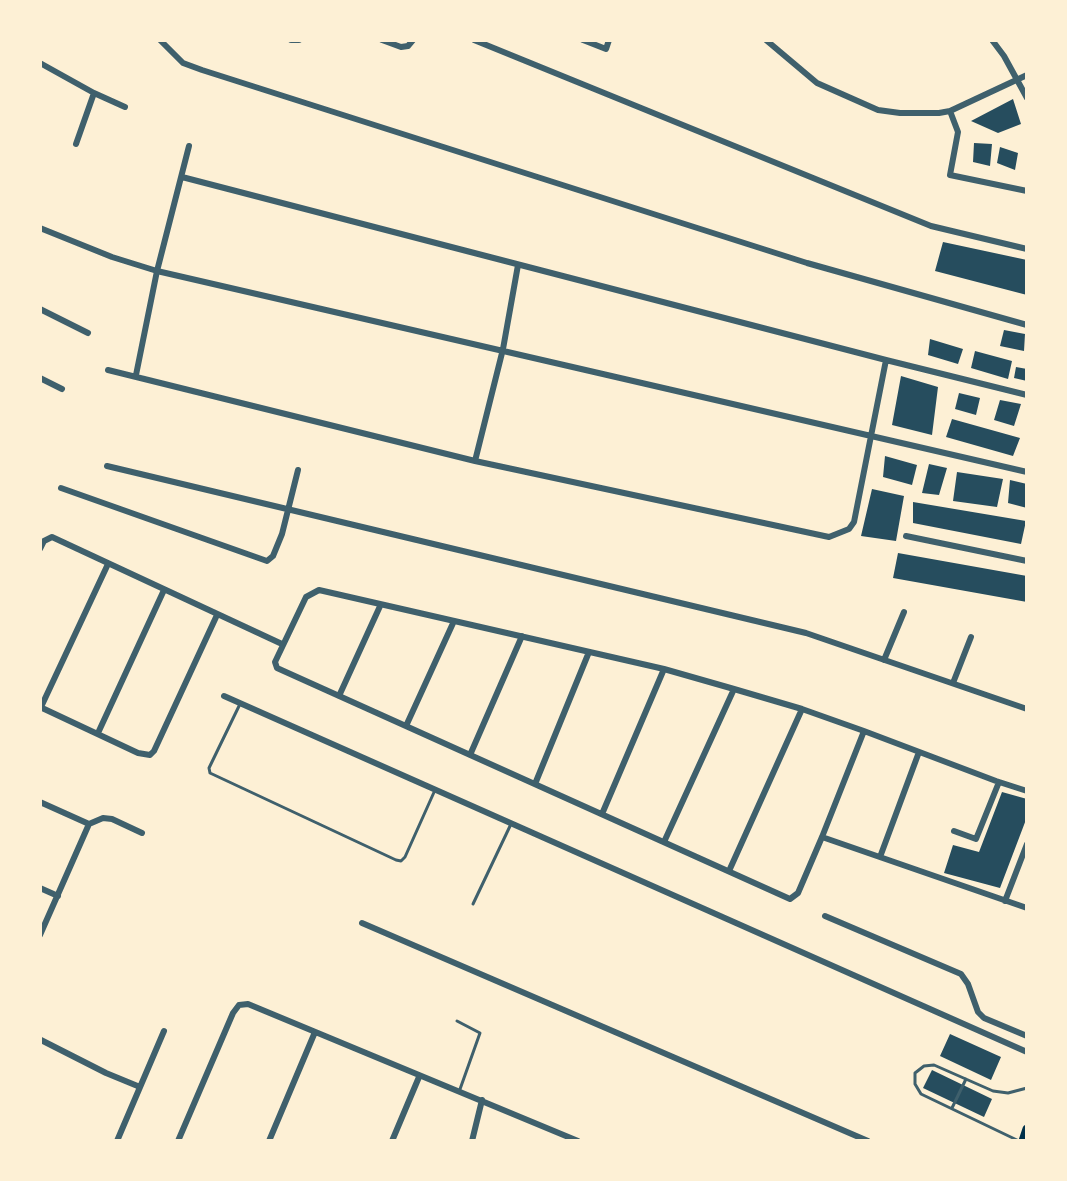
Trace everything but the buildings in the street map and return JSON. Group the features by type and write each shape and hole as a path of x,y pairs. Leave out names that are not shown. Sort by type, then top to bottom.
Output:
{"main road":[{"path":"1021,1141 1027,1129"}],"street":[{"path":"160,40 183,63 202,70 807,263 1027,325"},
{"path":"291,40 299,40"},
{"path":"382,40 401,47 408,46 413,40"},
{"path":"474,40 931,226 1027,249"},
{"path":"583,40 606,49 609,40"},
{"path":"766,40 817,83 878,110 917,114 950,111 1027,75"},
{"path":"992,40 1027,98"},
{"path":"40,63 125,107"},
{"path":"76,144 94,93"},
{"path":"950,111 958,132 950,175 1027,191"},
{"path":"136,375 157,271 189,146"},
{"path":"182,177 1027,395"},
{"path":"40,228 157,271 1027,472"},
{"path":"475,461 503,349 518,265"},
{"path":"40,309 88,333"},
{"path":"108,370 475,461 829,537 849,529 854,522 886,360"},
{"path":"40,378 62,389"},
{"path":"107,466 806,633 1027,709"},
{"path":"61,488 267,561 277,548 290,509 298,470"},
{"path":"906,536 1027,561"},
{"path":"40,549 44,541 52,537 282,644"},
{"path":"108,564 41,707 144,755 154,751 217,615"},
{"path":"98,733 164,590"},
{"path":"864,731 798,893 790,899 277,668 275,662 306,597 319,590 664,669 802,709 864,731 999,782 1027,791"},
{"path":"339,696 381,604"},
{"path":"884,660 904,612"},
{"path":"406,726 454,621"},
{"path":"470,755 522,636"},
{"path":"953,683 971,637"},
{"path":"535,784 589,652"},
{"path":"602,814 664,669"},
{"path":"664,842 734,689"},
{"path":"224,696 1027,1052"},
{"path":"729,871 802,709"},
{"path":"880,857 919,752"},
{"path":"954,831 976,839 999,782"},
{"path":"40,802 89,824"},
{"path":"40,935 89,824 103,818 112,819 142,833"},
{"path":"822,837 1027,908"},
{"path":"1005,901 1027,844"},
{"path":"40,888 58,896"},
{"path":"825,916 961,974 978,1012 984,1018 1027,1036"},
{"path":"362,923 868,1141"},
{"path":"178,1141 239,1005 259,1007 419,1077 482,1100 561,1138 578,1141"},
{"path":"117,1141 164,1031"},
{"path":"269,1141 315,1032"},
{"path":"41,1040 140,1087"},
{"path":"392,1141 419,1077"},
{"path":"472,1141 482,1100"}],"lane":[{"path":"240,704 209,768 210,773 396,860 401,861 405,857 435,790"},
{"path":"473,904 511,824"},
{"path":"457,1021 480,1033 459,1092"},
{"path":"1021,1141 921,1094 915,1084 915,1073 924,1066 934,1065 993,1091 1008,1093 1027,1088"},
{"path":"952,1108 966,1079"}]}
